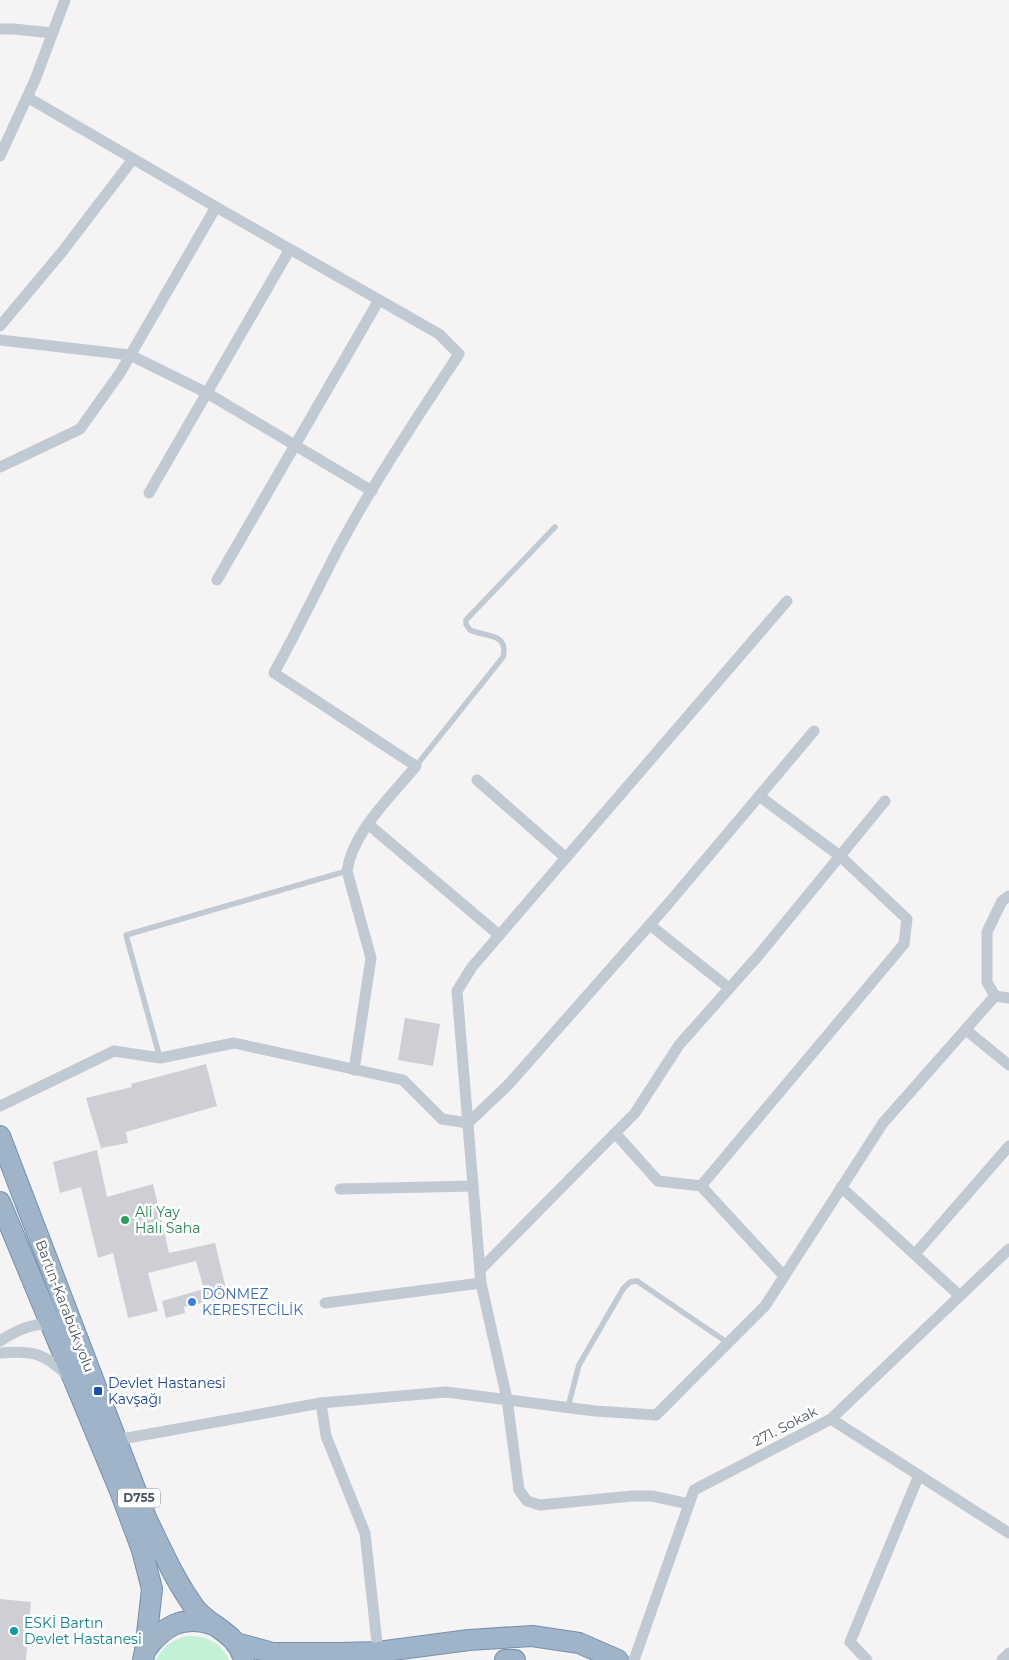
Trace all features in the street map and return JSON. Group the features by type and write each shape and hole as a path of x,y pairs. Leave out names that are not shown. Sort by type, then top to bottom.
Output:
{"highway":[{"name":"Bartın-Karabük yolu","path":"0,1136 147,1520 177,1581 197,1610 233,1639 240,1652"},
{"name":"Bartın-Karabük yolu","path":"0,1202 120,1490 142,1550 152,1589 144,1655"},
{"name":"Bartın-Karabük yolu","path":"144,1655 156,1636 171,1626 187,1621 204,1622 220,1628"},
{"path":"240,1652 378,1652 469,1640 532,1636 579,1644 618,1660"},
{"path":"505,1660 515,1660"}],"street":[{"path":"0,156 27,97 64,0"},
{"path":"0,29 14,28 52,33"},
{"path":"27,97 439,334 459,354 392,457 337,550 301,624 274,673 416,766 368,824 353,848 347,871 370,958 354,1070"},
{"path":"0,326 62,252 133,158"},
{"path":"0,467 80,429 120,373 216,207"},
{"path":"149,493 290,249"},
{"path":"217,580 379,300"},
{"path":"0,340 130,355 207,393 372,491"},
{"path":"689,1504 652,1496 642,1496 540,1506 533,1504 522,1496 519,1490 507,1399 481,1283 457,991 472,967 787,602"},
{"path":"468,1123 508,1085 650,925 814,731"},
{"path":"477,780 566,858"},
{"path":"701,1186 904,944 907,919 840,856 759,796"},
{"path":"480,1270 635,1113 679,1045 758,956 885,801"},
{"path":"368,824 500,935"},
{"path":"1009,896 1002,901 987,932 986,982 995,996 1009,998"},
{"path":"650,925 729,988"},
{"path":"116,1440 321,1403 446,1392 568,1407 656,1415 765,1306 883,1123 995,996"},
{"path":"966,1030 1009,1065"},
{"path":"0,1106 114,1051 160,1058 234,1043 403,1080 442,1119 468,1123"},
{"path":"615,1134 658,1181 701,1186 784,1276"},
{"path":"915,1254 1009,1146"},
{"path":"340,1189 473,1186"},
{"path":"841,1187 960,1296"},
{"name":"271. Sokak","path":"634,1660 694,1490 831,1419 1009,1249"},
{"path":"324,1303 481,1283"},
{"path":"0,1341 31,1321 37,1311 38,1295"},
{"path":"17,1331 37,1325 51,1326 70,1337 83,1352"},
{"path":"0,1353 30,1352 42,1356 59,1367 73,1380"},
{"path":"321,1403 326,1436 366,1533 378,1652"},
{"path":"831,1419 1009,1533"},
{"path":"867,1660 850,1642 919,1475"},
{"path":"1002,1660 1009,1653"}],"lane":[{"path":"416,766 503,657 504,649 500,641 493,636 470,630 466,620 554,527"},
{"path":"160,1058 126,934 347,871"},
{"path":"568,1407 579,1366 623,1289 630,1282 637,1280 728,1343"}],"green space":[{"path":"187,1636 201,1637 212,1641 221,1648 229,1660 156,1660 168,1644"}],"building":[{"path":"405,1018 440,1024 433,1066 398,1060"},
{"path":"206,1064 217,1106 126,1132 128,1143 101,1148 86,1098 132,1087 131,1084"},
{"path":"97,1150 107,1197 153,1184 169,1253 215,1243 228,1297 184,1307 185,1313 166,1318 162,1301 204,1289 196,1261 148,1273 158,1311 128,1318 113,1253 98,1258 81,1187 60,1193 53,1162"},
{"name":"ESKİ Bartın Devlet Hastanesi","path":"0,1599 31,1602 26,1660 0,1660"}],"place":[{"name":"Ali Yay Halı Saha","path":"125,1220"},
{"name":"DÖNMEZ KERESTECİLİK","path":"192,1302"},
{"name":"Devlet Hastanesi Kavşağı","path":"98,1391"},
{"name":"ESKİ Bartın Devlet Hastanesi","path":"14,1631"}]}
